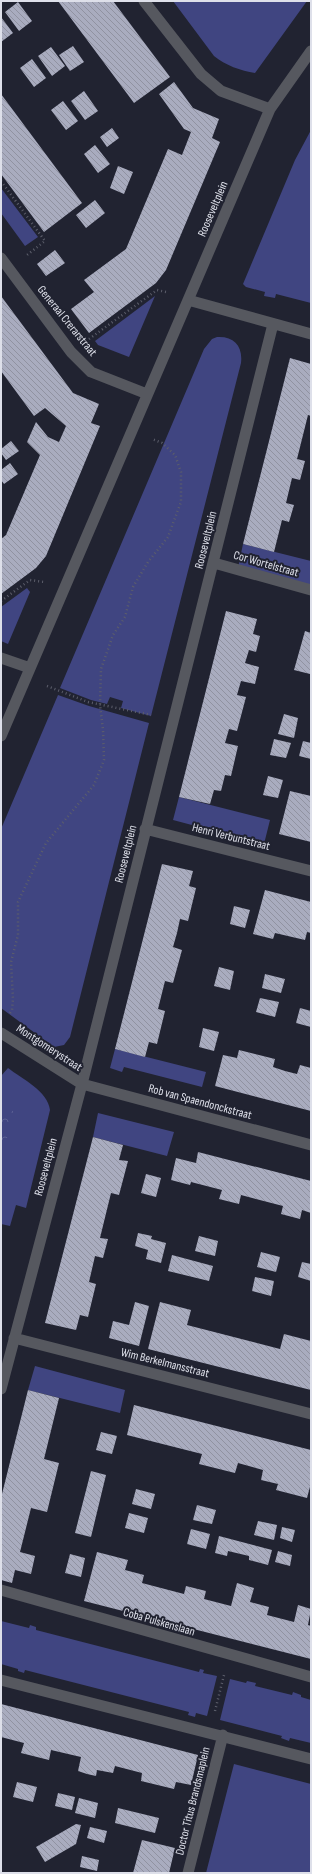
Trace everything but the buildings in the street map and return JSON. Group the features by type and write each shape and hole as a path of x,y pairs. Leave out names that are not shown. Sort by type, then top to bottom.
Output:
{"street":[{"path":"144,1 201,74 221,91 270,109"},
{"name":"Rooseveltplein","path":"1,736 134,430 147,394 270,109 311,51"},
{"name":"Generaal Crerarstraat","path":"1,258 71,352 91,372 147,394"},
{"path":"188,300 311,334"},
{"name":"Rooseveltplein","path":"1,1389 82,1084 273,324"},
{"name":"Cor Wortelstraat","path":"214,563 311,590"},
{"path":"1,658 28,673"},
{"name":"Henri Verbuntstraat","path":"145,829 311,871"},
{"name":"Montgomerystraat","path":"1,1033 82,1084"},
{"name":"Rob van Spaendonckstraat","path":"82,1084 311,1145"},
{"name":"Wim Berkelmansstraat","path":"14,1338 311,1414"},
{"name":"Coba Pulskenslaan","path":"1,1590 311,1677"},
{"path":"1,1680 223,1735 311,1759"},
{"name":"Doctor Titus Brandsmaplein","path":"188,1873 223,1735"}],"path":[{"path":"1,182 45,241 9,269"},
{"path":"71,352 157,290 188,300"},
{"path":"8,1015 12,1010 13,999 11,962 18,935 18,902 46,843 94,786 104,760 103,730 100,706 101,669 113,635 125,617 133,587 148,562 168,537 181,502 181,472 175,455 162,443 134,430"},
{"path":"1,601 30,580 66,584"},
{"path":"28,673 88,702 100,706 173,719"},
{"path":"210,1732 229,1655"}],"green space":[{"path":"173,1 307,1 255,73 233,67 214,56"},
{"path":"311,130 311,303 276,294 275,298 264,296 265,292 246,287 243,284 295,160"},
{"path":"1,188 38,237 25,246 1,213"},
{"path":"155,296 129,357 98,345 95,341"},
{"path":"217,337 228,338 236,343 239,347 241,363 151,716 121,708 123,701 110,697 107,704 91,700 60,688 204,349 212,339"},
{"path":"243,544 311,561 311,586 238,568"},
{"path":"27,588 30,592 8,644 1,641 1,607"},
{"path":"58,695 89,706 149,723 70,1037 64,1045 54,1047 1,1008 1,829"},
{"path":"179,797 270,820 264,844 173,820"},
{"path":"115,1049 206,1072 202,1087 124,1067 122,1072 110,1068"},
{"path":"8,1068 40,1091 45,1097 50,1110 26,1208 16,1205 10,1226 1,1224 1,1076"},
{"path":"1,1103 17,1114 1,1153"},
{"path":"98,1113 174,1132 167,1156 93,1137"},
{"path":"35,1366 125,1390 120,1413 28,1390"},
{"path":"1,1621 29,1628 30,1625 36,1627 36,1630 199,1672 200,1669 204,1670 203,1673 217,1676 207,1716 196,1713 195,1717 188,1715 189,1712 25,1670 24,1673 18,1671 18,1669 1,1664"},
{"path":"230,1679 246,1683 247,1681 256,1683 255,1686 292,1695 293,1692 301,1695 301,1697 311,1700 311,1743 290,1738 289,1741 281,1738 282,1736 220,1720"},
{"path":"234,1764 311,1784 311,1873 206,1873"}]}
